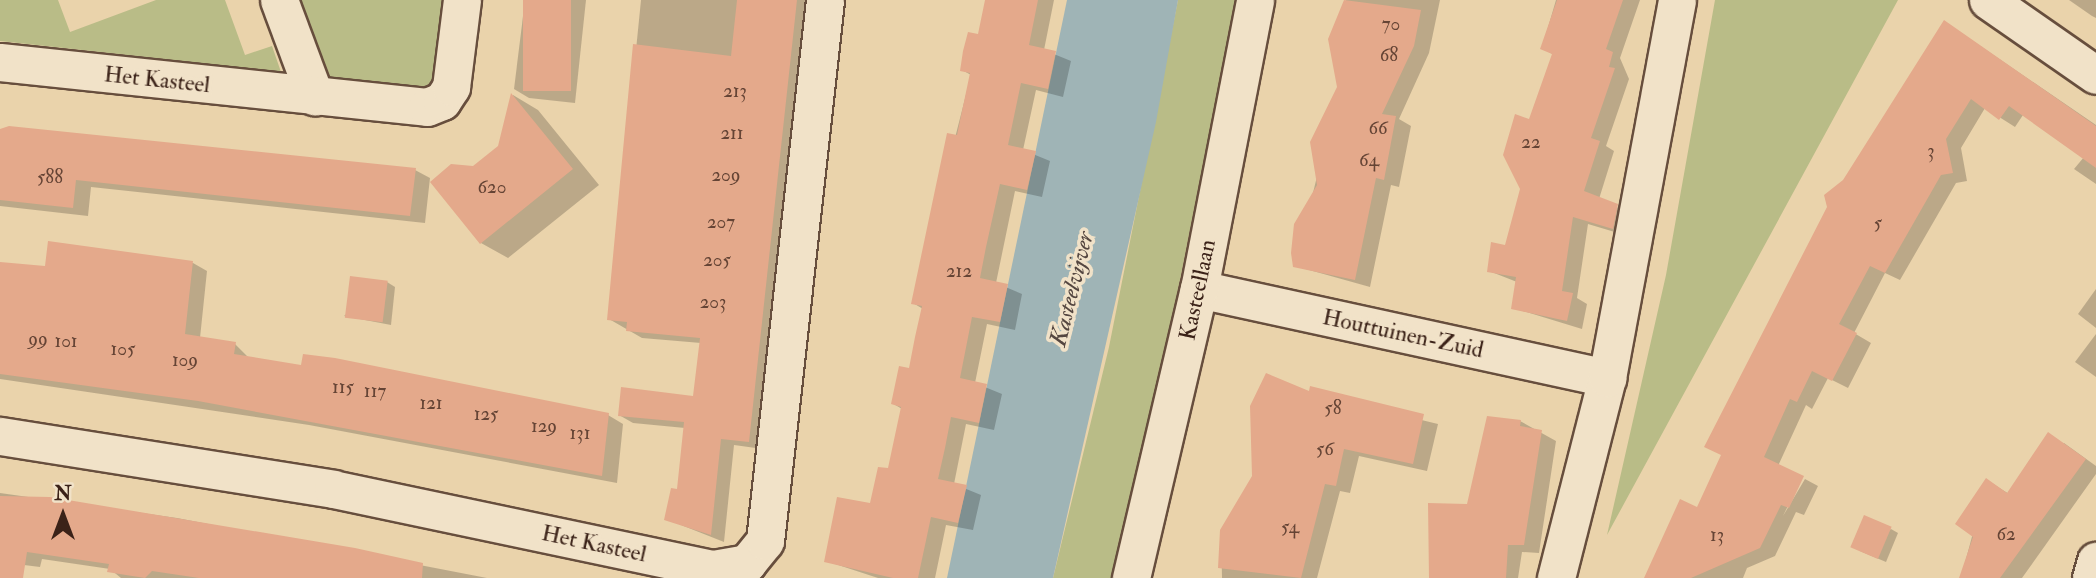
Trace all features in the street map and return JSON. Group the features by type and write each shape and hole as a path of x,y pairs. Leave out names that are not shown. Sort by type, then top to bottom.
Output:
{"street":[{"path":"279,0 315,97"},
{"name":"Het Kasteel","path":"0,62 410,107 442,102 453,78 462,0"},
{"name":"Het Kasteel","path":"0,436 333,489 713,569 747,563 765,541 825,0"},
{"name":"Kasteellaan","path":"1131,578 1199,289 1255,0"},
{"path":"1556,578 1607,378 1677,0"},
{"path":"1988,0 2096,75"},
{"name":"Houttuinen-Zuid","path":"1199,289 1607,378"},
{"path":"2091,578 2096,561"}],"green space":[{"path":"0,0 58,0 70,32 156,0 225,0 245,55 272,46 281,72 0,41"},
{"path":"298,0 445,0 435,96 326,84"},
{"path":"1178,0 1236,0 1165,355 1111,578 1053,578 1109,347"},
{"path":"1715,0 1898,0 1607,535 1666,275"}],"water":[{"name":"Kasteelvijver","path":"1067,0 1178,0 1156,122 1053,578 947,578"}],"building":[{"path":"523,0 571,0 571,91 523,91"},
{"path":"737,0 797,0 749,442 721,439 711,535 664,520 671,488 677,489 684,422 618,416 621,387 693,396 700,338 626,331 627,322 607,320 633,44 731,56"},
{"path":"985,0 1038,0 1029,45 1056,51 1048,89 1021,83 1008,145 1036,151 1027,190 1000,184 986,247 980,278 1008,284 1000,322 972,317 960,378 987,384 979,423 951,417 938,479 967,485 958,523 931,517 918,578 893,578 824,562 837,497 870,503 878,467 888,468 901,407 891,404 899,366 909,368 922,306 911,304 947,133 957,135 970,73 960,71 963,51 968,32 978,34"},
{"path":"1344,0 1421,10 1414,46 1382,114 1396,116 1384,180 1376,178 1355,280 1293,267 1291,253 1294,224 1317,185 1310,142 1337,87 1328,39"},
{"path":"1557,0 1623,0 1606,49 1613,52 1609,67 1615,68 1591,138 1600,141 1584,191 1618,204 1613,229 1573,217 1562,291 1573,293 1567,321 1511,309 1516,277 1487,272 1491,242 1505,245 1520,189 1503,155 1515,114 1529,119 1552,54 1540,49"},
{"path":"1944,20 2096,126 2096,168 2009,106 1999,120 1971,99 1946,139 1953,173 1941,175 1885,273 1870,266 1839,324 1857,333 1832,381 1812,371 1797,402 1790,399 1764,457 1804,476 1789,508 1781,505 1760,548 1691,578 1644,578 1680,499 1697,507 1721,455 1704,447 1827,207 1824,195 1843,180"},
{"path":"511,93 573,169 480,244 430,182 451,164 473,166 498,146"},
{"path":"9,126 416,168 410,216 76,180 73,208 0,200 0,129"},
{"path":"48,241 193,261 185,334 236,342 234,354 301,365 303,354 335,358 609,413 602,476 198,401 0,374 0,262 45,266"},
{"path":"350,276 388,281 383,322 345,318"},
{"path":"1266,373 1309,391 1310,386 1424,414 1413,464 1344,449 1336,486 1325,484 1301,578 1218,568 1220,530 1252,476 1250,406"},
{"path":"1487,416 1521,420 1520,426 1542,430 1524,545 1508,545 1506,578 1429,578 1428,503 1467,504"},
{"path":"2048,432 2086,459 2000,578 1959,578 1973,537 1955,524 1986,478 2007,493"},
{"path":"0,496 50,497 355,548 423,563 422,578 199,578 152,571 145,578 107,572 109,564 27,552 23,578 0,578"},
{"path":"1864,515 1892,527 1878,559 1850,547"}]}
